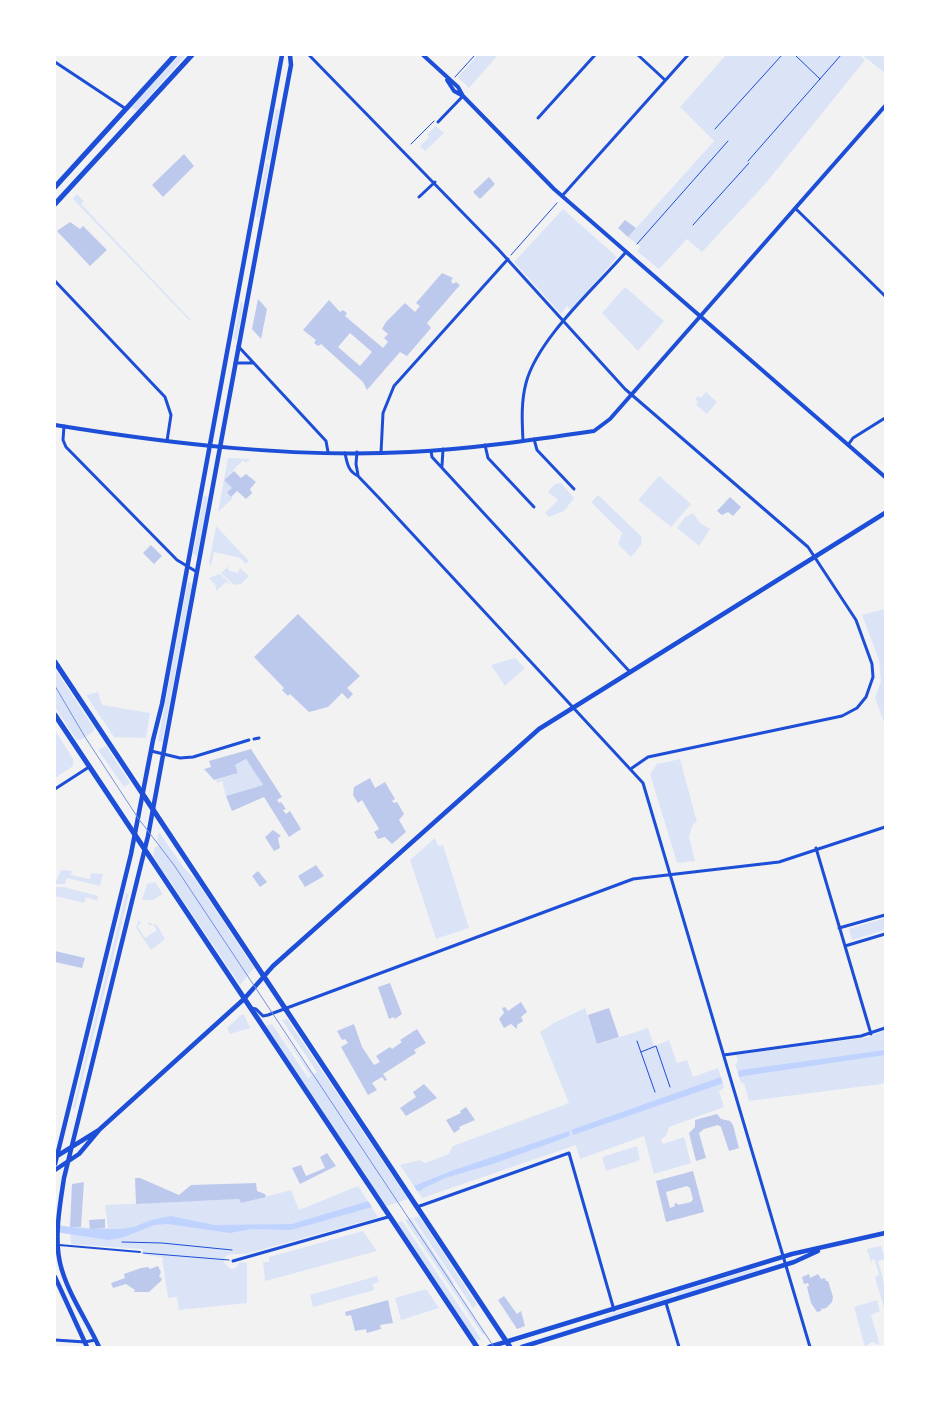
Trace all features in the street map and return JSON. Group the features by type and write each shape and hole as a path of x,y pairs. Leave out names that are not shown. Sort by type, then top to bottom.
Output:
{"main road":[{"path":"55,187 175,55"},
{"path":"55,204 192,55"},
{"path":"55,1164 135,836 188,567 282,55"},
{"path":"100,1347 63,1274 58,1245 67,1162 153,810 287,85 290,55"},
{"path":"126,109 135,117"},
{"path":"77,163 83,173"},
{"path":"55,1170 92,1141 100,1130 244,999 264,976 532,735 885,513"},
{"path":"55,662 510,1347"},
{"path":"55,714 388,1217 477,1347"},
{"path":"56,1156 100,1130"},
{"path":"489,1347 783,1257 885,1233"},
{"path":"522,1347 765,1271 824,1248"},
{"path":"763,1263 765,1271"},
{"path":"55,1277 86,1345"}],"street":[{"path":"309,55 435,182 508,259 625,389 632,393 808,547 856,620 872,664 872,684 863,702 842,716 648,757 632,768"},
{"path":"423,55 458,87 463,96 562,196 885,477"},
{"path":"538,118 595,55"},
{"path":"638,55 665,80"},
{"path":"562,196 688,55"},
{"path":"55,62 126,109"},
{"path":"438,122 463,96"},
{"path":"55,425 220,448 344,453 443,449 523,441 594,431 610,419 885,106"},
{"path":"419,197 435,182"},
{"path":"794,208 885,296"},
{"path":"523,441 523,404 527,381 542,348 627,252"},
{"path":"381,453 383,413 394,386 508,259"},
{"path":"55,281 165,397 171,415 167,441"},
{"path":"238,346 326,441 328,452"},
{"path":"235,363 254,363"},
{"path":"848,445 853,438 885,418"},
{"path":"64,426 63,440 66,447 178,560 197,572"},
{"path":"534,439 537,450 574,489"},
{"path":"486,444 488,458 534,507"},
{"path":"442,467 443,449"},
{"path":"431,450 432,456 630,672"},
{"path":"357,452 358,476"},
{"path":"344,453 349,469 358,476 632,768 645,789 810,1347"},
{"path":"151,750 180,758 193,757 254,739"},
{"path":"55,790 90,767"},
{"path":"250,1008 256,1009 265,1016 633,879 779,862 816,848 885,827"},
{"path":"816,848 871,1034"},
{"path":"840,928 885,915"},
{"path":"845,946 885,934"},
{"path":"724,1055 871,1034 885,1028"},
{"path":"418,1208 569,1153 614,1310"},
{"path":"233,1261 388,1217"},
{"path":"666,1303 679,1347"},
{"path":"55,1340 86,1345 96,1339"}],"lane":[{"path":"58,1245 140,1252"}],"path":[{"path":"455,77 475,55"},
{"path":"715,129 782,55"},
{"path":"795,55 821,79"},
{"path":"693,226 841,55"},
{"path":"411,144 435,120 438,122"},
{"path":"637,244 728,141"},
{"path":"514,252 557,203"},
{"path":"637,1041 655,1092"},
{"path":"641,1052 656,1046 670,1086"},
{"path":"122,1242 162,1243 232,1250"},
{"path":"140,1252 233,1261"}],"shaded area":[{"path":"179,55 186,55 136,111 131,107"},
{"path":"478,55 498,55 469,88 458,77"},
{"path":"726,55 859,55 865,60 766,183 702,252 687,239 659,269 637,251 641,247 628,237 714,141 680,107"},
{"path":"862,55 881,55 885,58 885,73"},
{"path":"276,109 280,110 270,160 266,160"},
{"path":"436,126 444,133 425,151 420,146 429,137 427,134"},
{"path":"266,163 269,164 259,218 256,217"},
{"path":"77,194 84,201 81,204 190,321 73,199"},
{"path":"563,209 617,257 571,310 567,306 561,314 514,262"},
{"path":"625,287 664,321 638,351 602,313"},
{"path":"241,301 243,305 237,340 233,339"},
{"path":"706,392 717,402 707,414 696,405 698,402 695,399 698,396 701,398"},
{"path":"228,458 250,459 246,463 243,460 224,480 232,488 227,492 233,498 218,512"},
{"path":"659,476 691,504 671,527 638,500"},
{"path":"561,483 574,498 564,511 549,517 545,513 558,500 548,492 555,484"},
{"path":"204,495 208,497 197,556 193,554"},
{"path":"598,495 642,537 641,545 631,557 618,544 622,533 591,502"},
{"path":"693,513 700,523 710,529 699,546 677,528 685,517"},
{"path":"216,526 249,561 246,564 240,558 214,552 211,566 209,563"},
{"path":"229,566 228,570 238,573 240,568 249,576 241,584 234,585 221,573"},
{"path":"220,574 232,585 226,582 216,591 216,586 209,578"},
{"path":"188,581 192,584 162,742 158,741"},
{"path":"885,609 885,725 875,698 881,681 879,660 862,615"},
{"path":"515,658 525,668 505,686 491,665"},
{"path":"55,669 94,728 93,732 80,740 76,739 55,707"},
{"path":"98,692 102,705 150,713 146,738 114,737 86,695"},
{"path":"55,730 73,759 73,766 55,778"},
{"path":"106,746 130,783 124,787 98,750"},
{"path":"246,759 263,785 226,796 222,781 217,783 216,780 238,773 235,765"},
{"path":"680,759 697,822 693,824 689,837 695,861 677,863 650,774 657,764"},
{"path":"159,832 184,868 195,879 254,968 240,985 153,856 155,847 159,846 157,840"},
{"path":"435,838 438,846 443,845 469,928 436,939 410,860"},
{"path":"61,870 72,871 71,875 90,879 91,873 103,874 100,886 67,878 65,884 55,884"},
{"path":"155,882 163,894 153,900 142,900 147,884"},
{"path":"55,887 64,887 98,896 97,901 86,897 84,903 55,896"},
{"path":"126,893 129,894 75,1109 73,1108"},
{"path":"885,918 885,930 852,940 849,929"},
{"path":"138,920 141,923 137,926 145,938 157,930 153,924 150,926 147,922 157,925 165,939 151,950 136,928"},
{"path":"585,1008 598,1044 648,1028 654,1046 669,1040 677,1063 687,1060 693,1077 718,1068 724,1088 719,1091 724,1107 669,1127 666,1136 661,1139 663,1144 684,1137 691,1163 654,1174 644,1136 580,1159 576,1145 422,1198 400,1165 420,1160 425,1163 449,1154 453,1146 569,1103 540,1032"},
{"path":"241,1015 244,1015 250,1028 230,1034 227,1028"},
{"path":"287,1019 408,1199 386,1206 266,1026 272,1024 308,1078 311,1076 276,1023 313,1075 317,1072 282,1020"},
{"path":"885,1030 885,1082 881,1084 749,1101 744,1083 741,1083 735,1064 738,1061 736,1055 869,1037"},
{"path":"637,1146 640,1160 606,1171 602,1157"},
{"path":"358,1186 378,1217 246,1254 226,1256 224,1262 230,1269 236,1268 240,1262 247,1263 247,1303 179,1310 177,1297 168,1298 162,1257 145,1255 142,1249 71,1244 70,1227 108,1228 105,1205 239,1199 242,1203 291,1190 299,1210"},
{"path":"419,1216 477,1305 473,1308 413,1218"},
{"path":"411,1218 485,1334 483,1335 405,1220"},
{"path":"402,1221 481,1339 476,1341 397,1223"},
{"path":"363,1231 377,1251 265,1281 263,1262 269,1262 269,1257"},
{"path":"881,1246 885,1259 878,1261 885,1287 885,1311 875,1278 879,1274 874,1258 871,1262 867,1249"},
{"path":"757,1268 758,1270 677,1296 676,1293"},
{"path":"377,1276 379,1282 373,1284 374,1290 313,1307 310,1295"},
{"path":"426,1289 439,1308 401,1320 395,1298"},
{"path":"671,1295 672,1297 605,1318 605,1316"},
{"path":"877,1300 880,1311 871,1315 880,1345 872,1342 865,1347 854,1307"}],"water":[{"path":"885,1050 885,1055 744,1076 573,1135 571,1130 741,1070"},
{"path":"569,1131 570,1136 493,1164 445,1178 421,1191 417,1191 414,1186 451,1171"},
{"path":"368,1201 372,1207 291,1230 252,1229 230,1233 168,1224 154,1225 124,1237 109,1240 55,1232 55,1225 88,1229 121,1229 171,1216 214,1225 292,1224"}],"pier":[{"path":"737,1069 740,1081 723,1084 720,1073"}],"building":[{"path":"184,154 194,166 163,197 152,185"},
{"path":"489,177 495,184 480,199 473,192"},
{"path":"625,220 636,228 628,237 618,228"},
{"path":"70,222 80,229 83,226 107,250 90,266 57,231"},
{"path":"442,273 453,278 451,281 453,284 456,282 460,285 427,323 431,328 407,356 400,352 367,390 363,382 321,344 318,346 314,343 316,340 303,330 329,300 340,312 343,310 347,313 345,316 383,348 388,342 384,338 388,334 382,329 386,322 405,303 415,312 420,306 416,303","holes":["350,333 372,352 360,366 338,347"]},
{"path":"258,299 267,309 261,339 252,329"},
{"path":"234,471 241,478 246,474 256,482 250,489 252,493 246,499 237,491 231,497 227,492 232,488 224,480"},
{"path":"730,497 741,507 733,516 728,512 722,515 717,511"},
{"path":"151,545 162,556 154,564 143,553"},
{"path":"298,614 360,676 347,688 353,694 348,699 342,693 328,707 309,712 290,694 288,696 282,690 284,688 254,657"},
{"path":"251,749 282,797 277,800 286,809 283,810 286,814 290,811 301,829 289,837 264,797 232,811 226,796 263,785 246,759 235,765 238,773 214,780 204,769 211,767 209,761"},
{"path":"370,778 375,788 385,782 395,799 392,801 394,803 397,802 404,814 399,820 406,832 392,844 385,837 378,839 374,832 379,829 362,800 358,803 353,795 354,787"},
{"path":"273,830 281,836 278,838 280,848 274,851 265,837"},
{"path":"316,865 324,876 305,887 298,876"},
{"path":"258,871 267,882 260,887 252,876"},
{"path":"55,951 85,958 82,968 55,962"},
{"path":"390,983 402,1014 395,1019 394,1017 389,1019 378,987"},
{"path":"521,1002 527,1012 521,1017 523,1021 517,1025 517,1029 511,1024 504,1028 499,1019 504,1013 502,1008 505,1007 508,1011"},
{"path":"609,1008 619,1037 597,1044 588,1015"},
{"path":"354,1024 362,1047 374,1065 380,1062 376,1056 390,1047 392,1049 402,1042 400,1040 417,1029 426,1043 414,1050 416,1053 383,1074 387,1080 385,1081 382,1077 372,1083 377,1090 368,1095 341,1047 348,1043 345,1039 342,1040 337,1031"},
{"path":"424,1084 437,1098 406,1116 400,1108 416,1097 413,1092"},
{"path":"466,1107 475,1120 459,1127 460,1129 454,1133 446,1120 461,1113 460,1111"},
{"path":"717,1114 721,1119 730,1121 733,1125 739,1148 729,1151 721,1127 718,1125 704,1129 699,1133 706,1158 696,1161 689,1133 695,1127 695,1120"},
{"path":"327,1153 336,1166 300,1184 292,1168 301,1165 306,1176 325,1168 320,1157"},
{"path":"693,1171 704,1212 666,1222 656,1181","holes":["687,1186 690,1188 693,1199 691,1202 678,1205 677,1203 670,1208 666,1192"]},
{"path":"135,1178 140,1178 179,1195 191,1185 256,1183 257,1191 265,1194 266,1197 241,1203 239,1199 136,1204"},
{"path":"84,1182 81,1227 70,1227 72,1184"},
{"path":"105,1219 105,1228 90,1229 89,1220"},
{"path":"158,1266 161,1272 159,1277 162,1278 161,1281 149,1292 134,1292 135,1290 126,1284 113,1288 111,1283 125,1278 124,1274 141,1268 148,1267 150,1269"},
{"path":"809,1274 810,1278 818,1274 821,1279 825,1278 828,1281 833,1297 832,1302 826,1308 822,1309 822,1307 821,1311 817,1312 811,1303 807,1287 809,1286 808,1283 804,1284 802,1277"},
{"path":"504,1296 517,1314 521,1311 525,1326 517,1329 498,1300"},
{"path":"388,1300 393,1323 380,1325 381,1329 367,1333 366,1329 355,1331 351,1315 346,1316 345,1312"}],"tram line":[{"path":"55,686 85,737 138,818 174,865 494,1347"}]}
